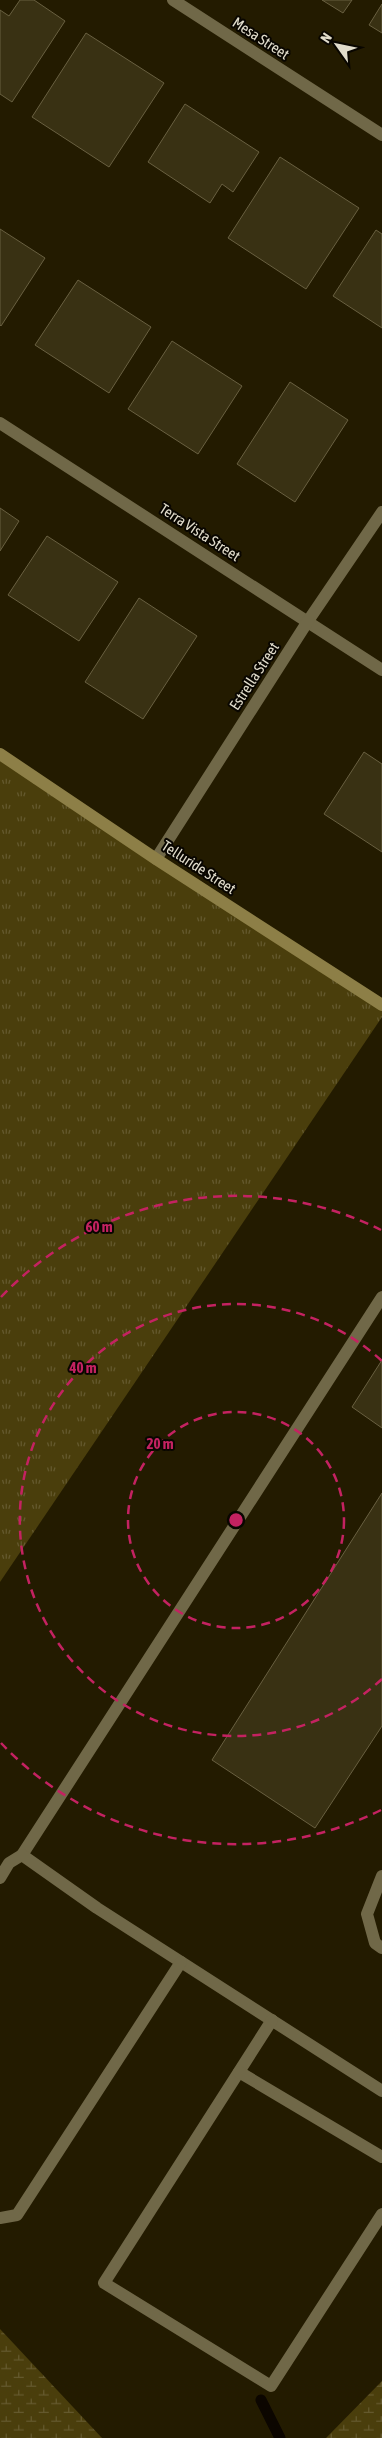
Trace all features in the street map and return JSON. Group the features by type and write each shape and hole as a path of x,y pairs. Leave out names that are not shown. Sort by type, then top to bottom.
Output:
{"street":[{"name":"Mesa Street","path":"173,0 382,135"},
{"name":"Terra Vista Street","path":"0,423 382,670"},
{"name":"Estrella Street","path":"156,859 308,622 382,512"},
{"name":"Telluride Street","path":"0,754 156,859 382,1005"},
{"path":"0,1878 9,1864 22,1855 382,1297"},
{"path":"22,1855 97,1908 382,2091"},
{"path":"382,1876 367,1914 375,1942 382,1948"},
{"path":"0,2218 17,2215 182,1962"},
{"path":"272,2020 104,2283 270,2386 382,2214"},
{"path":"239,2072 382,2157"}],"green space":[{"path":"0,754 382,1005 382,1017 0,1582"},
{"path":"0,2329 102,2438 0,2438"},
{"path":"382,2381 382,2438 326,2438"}],"building":[{"path":"20,0 34,0 65,21 12,102 0,94 0,10 9,16"},
{"path":"322,0 352,0 343,13"},
{"path":"382,4 382,33 369,25"},
{"path":"86,33 164,83 109,167 32,117"},
{"path":"185,104 259,152 233,192 222,184 210,203 148,162"},
{"path":"280,157 359,208 306,289 228,238"},
{"path":"0,229 45,258 1,326 0,325"},
{"path":"376,230 382,234 382,328 333,296"},
{"path":"78,280 151,327 109,393 35,345"},
{"path":"172,341 242,386 198,454 128,409"},
{"path":"290,382 348,420 295,502 237,464"},
{"path":"0,508 19,521 0,551"},
{"path":"47,536 118,582 79,641 8,595"},
{"path":"139,598 197,636 143,719 85,682"},
{"path":"364,752 382,764 382,852 324,814"},
{"path":"382,1360 382,1428 352,1407"},
{"path":"382,1493 382,1726 315,1828 212,1760"}],"waterway":[{"path":"261,2400 280,2438"}]}
